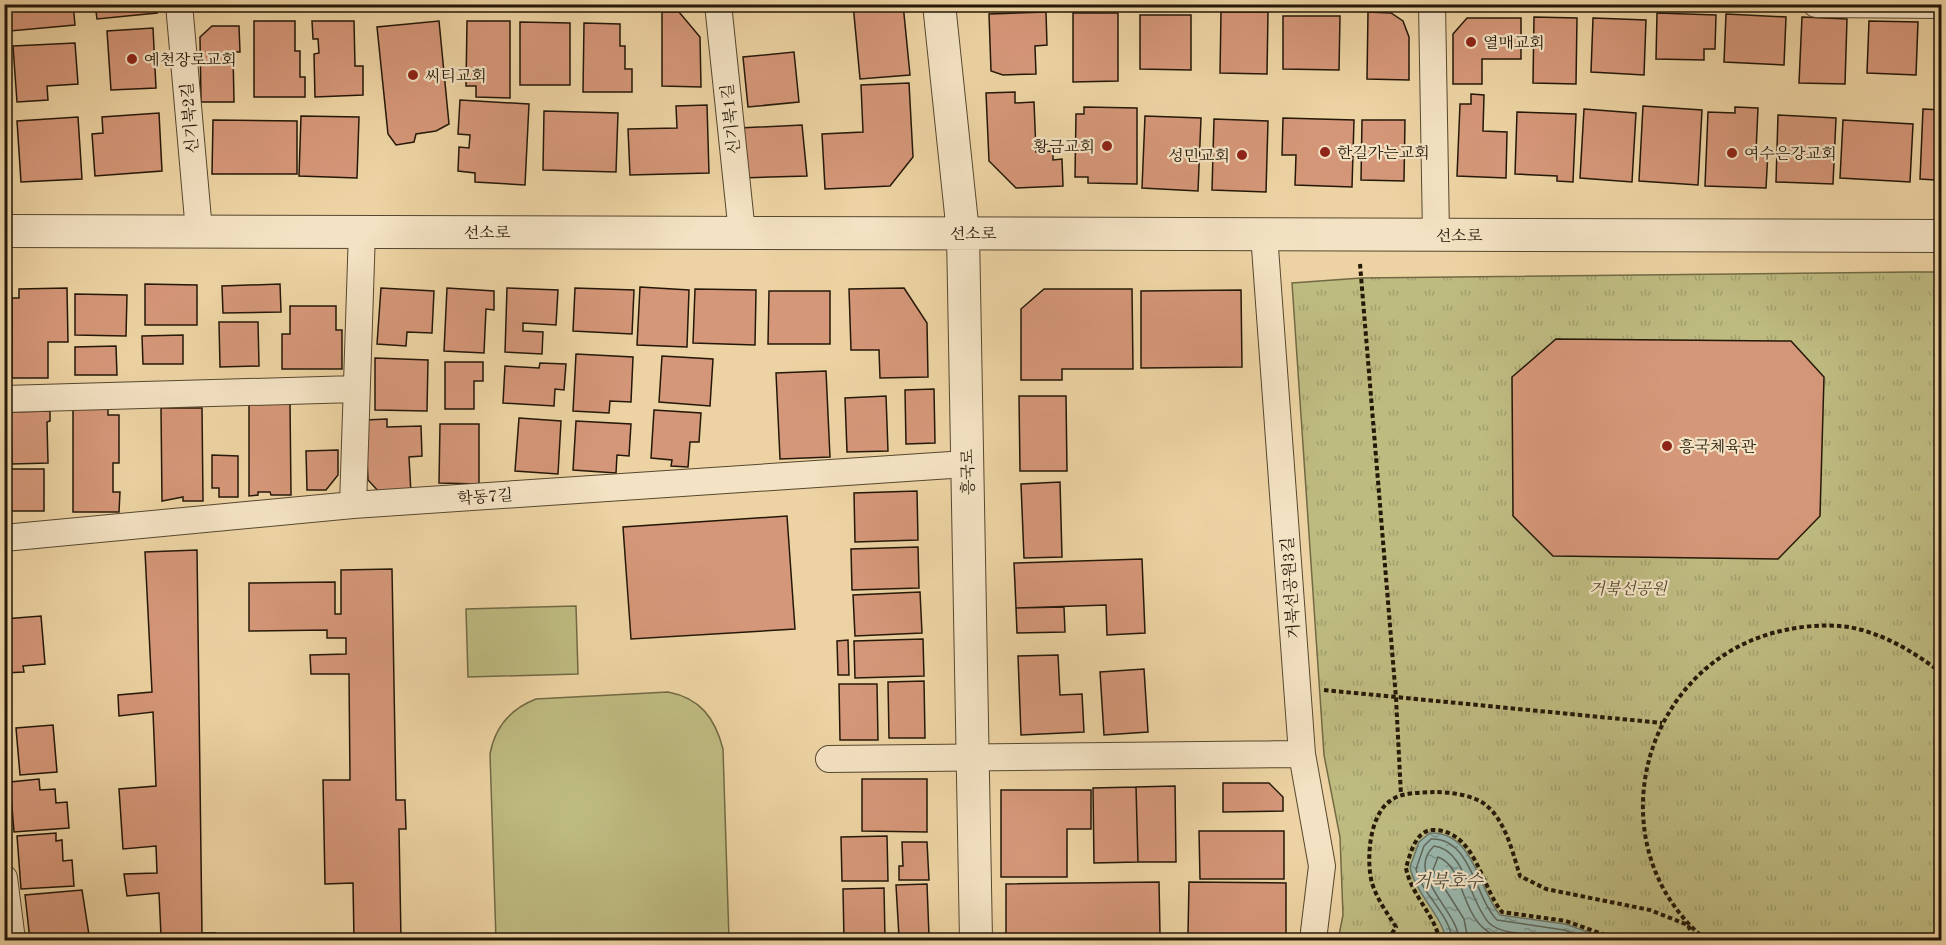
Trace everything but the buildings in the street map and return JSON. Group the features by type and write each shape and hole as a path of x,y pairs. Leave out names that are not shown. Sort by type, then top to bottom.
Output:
{"street":[{"name":"신기북2길","path":"179,4 199,231"},
{"name":"신기북1길","path":"718,4 742,233"},
{"name":"흥국로","path":"939,4 963,233 976,940"},
{"path":"1432,4 1436,235"},
{"path":"1816,4 1941,5"},
{"name":"선소로","path":"4,231 1941,236"},
{"path":"353,505 362,231"},
{"name":"거북선공원3길","path":"1264,234 1302,754 1322,866 1313,940"},
{"path":"4,399 356,389"},
{"name":"학동7길","path":"4,538 353,505 966,464"},
{"path":"830,759 1302,754"},
{"path":"4,879 12,940"}],"path":[{"path":"1359,235 1396,698 1401,795"},
{"path":"1694,940 1688,925 1660,883 1644,835 1642,785 1655,736 1680,693 1716,658 1761,635 1810,625 1860,629 1907,647 1941,673"},
{"path":"1297,687 1662,723"},
{"path":"1388,940 1396,927 1381,904 1372,882 1372,839 1380,813 1389,801 1401,795 1444,792 1473,799 1487,806 1508,841 1520,876 1533,884 1650,910 1688,925 1706,940"},
{"path":"1439,940 1435,926 1418,900 1406,868 1417,841 1422,834 1430,830 1446,832 1459,840 1477,863 1502,912 1566,921 1619,940"}],"green space":[{"name":"거북선공원","path":"1941,272 1941,940 1338,940 1343,915 1340,837 1324,755 1292,283 1361,278"},
{"path":"576,606 578,674 468,677 466,609"},
{"path":"668,692 689,699 704,711 716,728 723,749 729,940 496,940 490,754 500,727 511,714 536,699"}],"water":[{"name":"거북호수","path":"1430,833 1445,835 1456,841 1466,851 1492,904 1500,915 1565,924 1611,940 1446,940 1440,922 1418,887 1410,867 1419,842"}],"place":[{"name":"열매교회","path":"1471,42"},
{"name":"예천장로교회","path":"132,59"},
{"name":"씨티교회","path":"413,75"},
{"name":"황금교회","path":"1107,146"},
{"name":"한길가는교회","path":"1325,152"},
{"name":"여수은강교회","path":"1732,153"},
{"name":"성민교회","path":"1242,155"},
{"name":"흥국체육관","path":"1667,446"}]}
